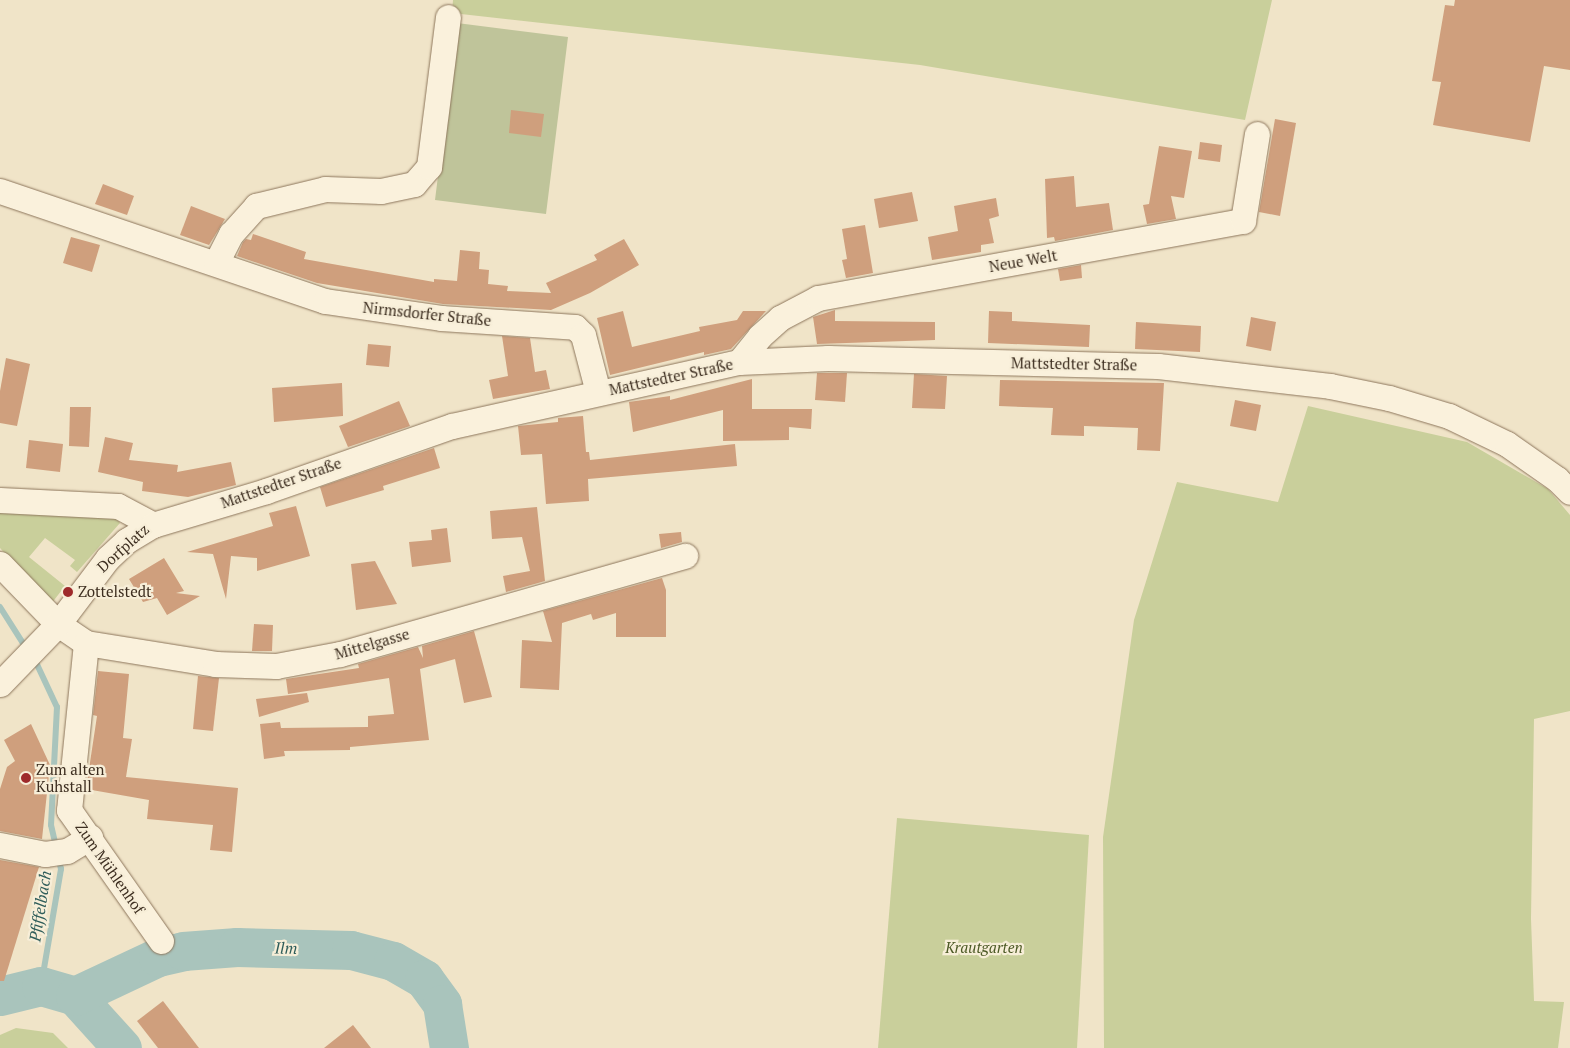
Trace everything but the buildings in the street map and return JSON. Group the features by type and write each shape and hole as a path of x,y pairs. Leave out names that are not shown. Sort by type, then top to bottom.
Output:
{"street":[{"path":"216,263 231,234 256,206 325,189 381,191 414,184 428,167 448,17"},
{"name":"Neue Welt","path":"739,362 760,336 780,318 818,298 1243,221 1257,134"},
{"name":"Nirmsdorfer Straße","path":"0,192 325,301 358,308 441,318 575,327 583,335 598,392"},
{"name":"Mattstedter Straße","path":"153,524 266,490 452,426 739,362 828,358 1208,370 1330,386 1389,398 1448,416 1507,444 1557,478 1570,492"},
{"name":"Dorfplatz","path":"0,500 118,506 153,524"},
{"name":"Dorfplatz","path":"13,665 58,624 108,558 126,541 153,524"},
{"name":"Mittelgasse","path":"58,624 86,644 215,664 276,666 340,654 685,556"},
{"path":"0,564 58,624"},
{"name":"Zum Mühlenhof","path":"86,644 69,810 90,837 161,941"},
{"path":"0,845 56,853 90,837"}],"green space":[{"path":"453,0 1272,0 1245,120 920,65 452,13"},
{"path":"457,23 568,37 546,214 435,200"},
{"path":"1308,406 1467,442 1548,489 1570,515 1570,711 1534,719 1531,919 1534,1001 1564,1002 1558,1048 1104,1048 1103,837 1134,620 1177,482 1278,502"},
{"path":"7,511 116,517 120,523 77,572 70,566 75,560 45,538 29,557 65,586 51,604 0,548 0,513"},
{"name":"Krautgarten","path":"897,818 1089,835 1077,1048 878,1048"},
{"path":"16,1028 53,1033 68,1048 0,1048 0,1035"}],"waterway":[{"name":"Pfiffelbach","path":"0,607 26,648"},
{"name":"Pfiffelbach","path":"34,658 57,707 51,825 56,847"},
{"name":"Pfiffelbach","path":"41,986 61,869 58,857"},
{"name":"Ilm","path":"75,996 158,957 183,951 237,947 351,950 393,961 424,979 442,1004 449,1048"},
{"name":"Ilm","path":"0,996 41,986 75,996 122,1048"}],"place":[{"name":"Zottelstedt","path":"68,592"},
{"name":"Zum alten Kuhstall","path":"26,778"}]}
